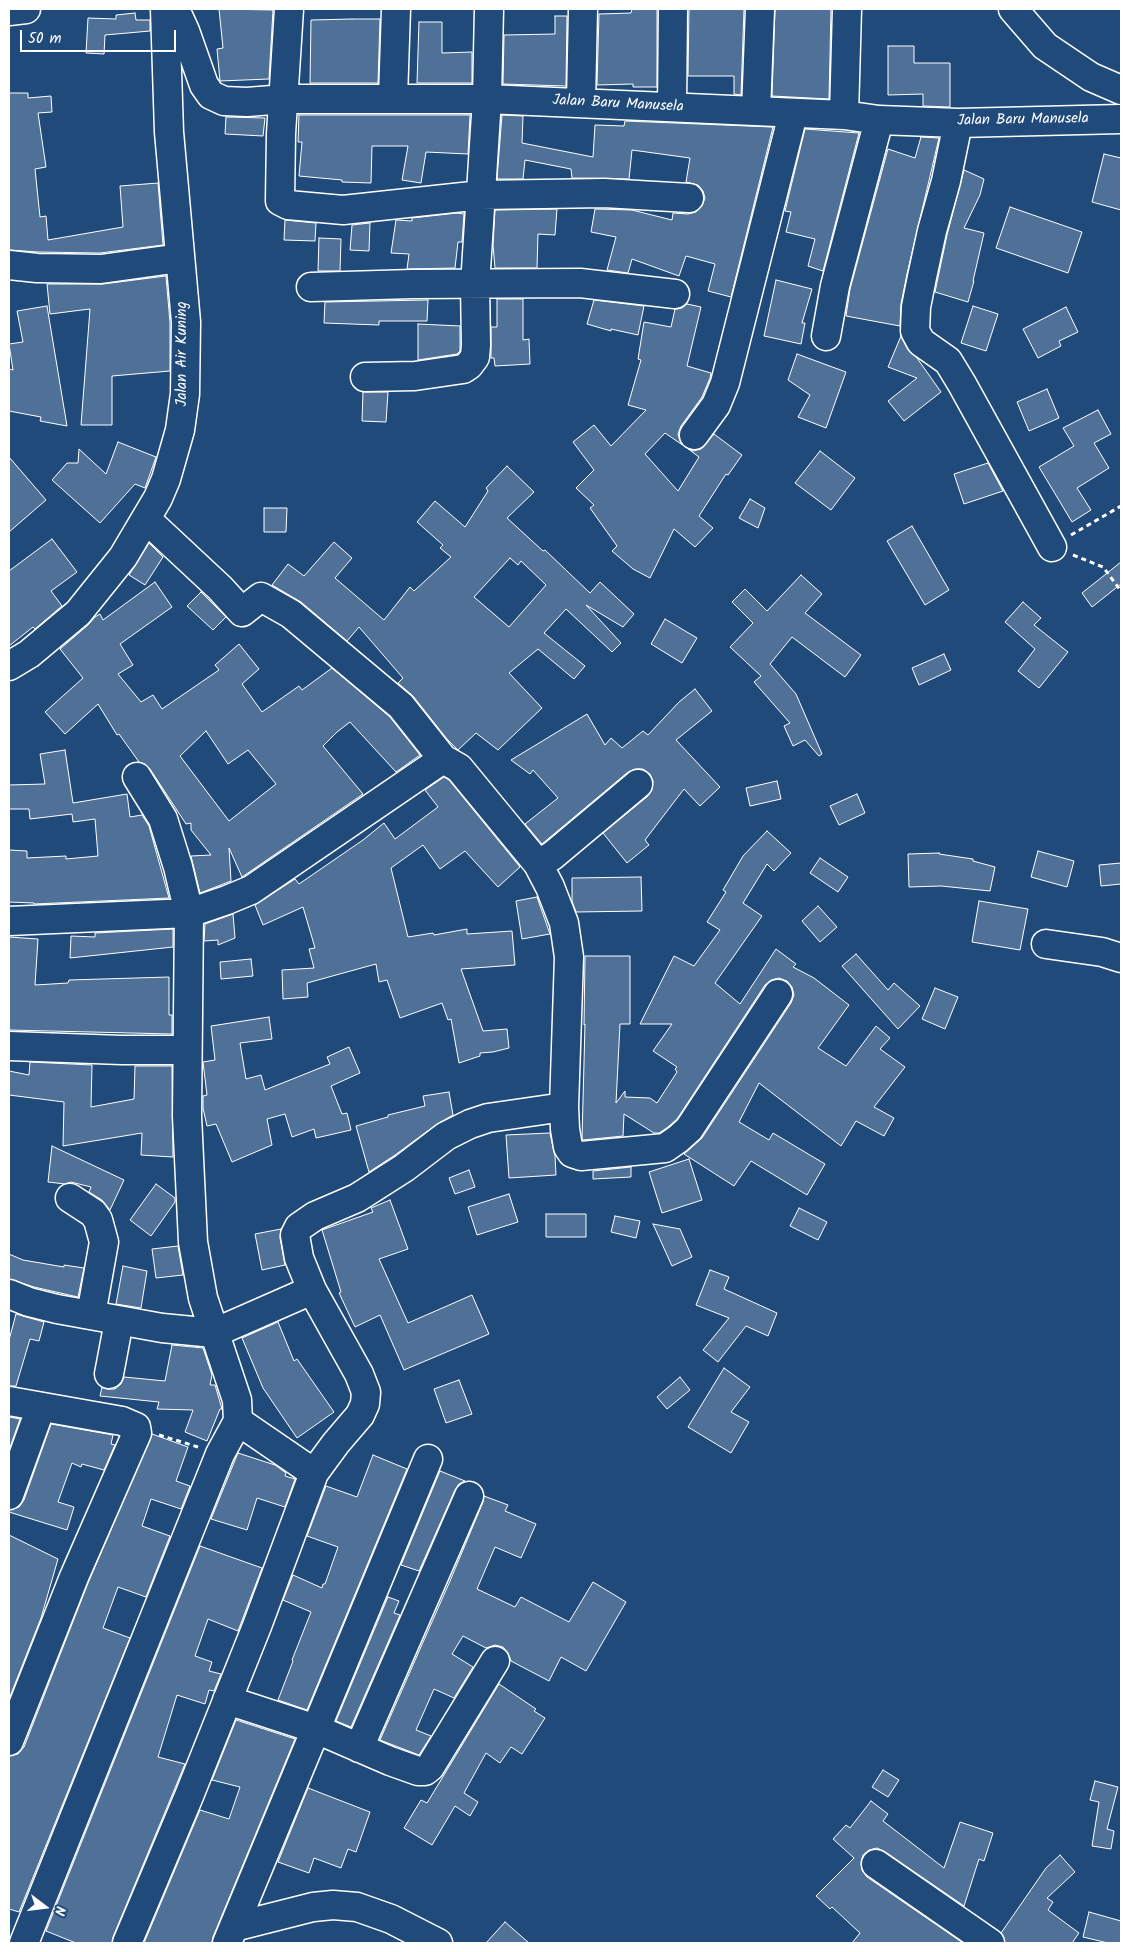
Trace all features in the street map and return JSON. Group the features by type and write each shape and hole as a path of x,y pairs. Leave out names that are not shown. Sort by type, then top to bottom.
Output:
{"street":[{"path":"9,11 26,9"},
{"name":"Jalan Air Kuning","path":"9,666 29,654 84,607 123,557 158,498 180,430 185,394 186,322 170,132 165,9"},
{"name":"Jalan Baru Manusela","path":"175,9 204,84 211,95 224,101 393,98 487,99 844,115 879,120 958,123 1121,119"},
{"path":"289,9 285,99 281,134 280,201 288,205 343,210 481,195 604,193 689,198"},
{"path":"393,98 396,9"},
{"path":"365,377 415,376 463,369 469,365 474,357 476,345 475,285 487,99 489,9"},
{"path":"581,102 583,9"},
{"path":"672,107 673,9"},
{"path":"756,111 760,9"},
{"path":"844,115 848,9"},
{"path":"1013,9 1045,46 1091,77 1121,90"},
{"path":"694,435 716,405 731,364 793,114"},
{"path":"826,336 835,286 879,120"},
{"path":"958,123 919,292 914,331 921,342 948,361 1052,547"},
{"path":"9,265 37,268 101,269 180,258"},
{"path":"311,287 580,283 675,294"},
{"path":"146,519 214,582 242,612 261,597 291,614 401,706 443,759 459,768 538,864 550,887 564,922 569,957 564,1107 568,1147 572,1153 581,1156 665,1148 678,1139 689,1129 778,994"},
{"path":"9,921 189,913 252,890 443,759"},
{"path":"25,1938 220,1454 238,1421 237,1400 203,1298 193,1242 188,1160 189,913 178,866 163,819 137,777"},
{"path":"538,864 552,856 638,784"},
{"path":"1046,944 1102,952 1121,958"},
{"path":"9,1046 187,1050"},
{"path":"127,1943 189,1796 314,1473 360,1415 365,1404 366,1392 359,1374 312,1290 300,1258 295,1235 299,1227 306,1221 357,1198 404,1168 446,1136 470,1124 488,1118 564,1107"},
{"path":"70,1198 93,1213 98,1220 104,1242 91,1315"},
{"path":"9,1294 29,1302 119,1321 162,1328 214,1333 312,1290"},
{"path":"109,1374 119,1321"},
{"path":"9,1401 122,1421 136,1427 137,1433 74,1577 11,1732"},
{"path":"9,1494 41,1407"},
{"path":"238,1421 314,1473"},
{"path":"230,1935 428,1459"},
{"path":"359,1748 469,1496"},
{"path":"227,1700 316,1728 359,1748 418,1771 424,1771 430,1767 495,1661"},
{"path":"876,1864 990,1943"},
{"path":"230,1935 313,1907 333,1904 357,1907 391,1919 438,1943"}],"path":[{"path":"1052,547 1121,506"},
{"path":"1052,547 1103,567 1121,591"},
{"path":"136,1427 220,1454"}],"building":[{"path":"219,9 273,10 269,79 220,81 217,49 223,48"},
{"path":"632,9 657,9 657,87 633,87 633,84 597,85 599,14 631,13"},
{"path":"689,9 744,9 741,95 734,94 734,76 688,76"},
{"path":"775,9 831,9 829,99 772,96"},
{"path":"135,13 136,20 150,20 150,31 105,35 104,54 86,53 88,18 116,19 116,15"},
{"path":"555,16 567,16 566,86 503,84 504,35 555,34"},
{"path":"380,19 378,83 310,83 311,20"},
{"path":"419,22 442,22 442,53 472,52 472,83 417,83"},
{"path":"888,46 914,46 914,63 950,63 950,107 923,106 923,94 888,95"},
{"path":"9,93 28,93 28,98 51,96 52,112 38,113 46,167 35,169 40,217 46,216 48,240 123,227 120,186 158,183 163,245 100,253 9,250"},
{"path":"299,115 470,115 468,154 426,152 421,183 402,180 408,146 372,146 371,183 342,182 342,180 299,176 302,142 298,142"},
{"path":"502,115 523,116 522,143 593,157 595,125 624,126 625,121 773,127 731,297 708,291 715,264 686,256 679,276 632,259 628,273 607,270 616,237 591,232 595,209 632,210 672,220 673,213 688,214 696,212 702,206 705,198 703,191 698,185 686,182 690,158 632,150 629,179 572,178 571,169 525,160 523,179 497,179"},
{"path":"226,117 265,118 263,136 225,134"},
{"path":"805,129 859,133 823,271 808,266 815,239 786,232 791,212 785,211"},
{"path":"921,137 939,138 907,274 901,304 900,326 846,316 850,289 888,149 915,158"},
{"path":"1104,154 1121,158 1121,210 1092,202"},
{"path":"964,170 984,179 980,195 964,228 984,233 968,302 935,292 947,235"},
{"path":"1010,207 1082,232 1068,273 996,248"},
{"path":"557,209 555,235 538,234 537,268 495,268 493,245 495,210"},
{"path":"457,213 464,214 462,242 458,242 455,268 407,269 409,254 391,253 396,220 412,221 412,218"},
{"path":"285,220 316,223 315,241 284,240"},
{"path":"370,223 369,251 350,250 352,225"},
{"path":"319,238 341,239 340,271 318,271"},
{"path":"166,276 170,323 170,371 112,376 112,425 81,425 90,309 50,314 47,284 103,284"},
{"path":"776,280 812,289 802,323 805,323 801,344 764,336"},
{"path":"497,299 523,299 523,340 529,339 530,364 495,366 494,358 491,358 491,327 497,327"},
{"path":"428,300 427,321 379,321 379,325 324,323 325,302"},
{"path":"594,300 644,306 638,335 611,329 611,331 587,324"},
{"path":"687,304 701,307 687,366 711,373 710,378 702,397 681,426 678,434 684,446 665,433 645,454 678,491 699,457 687,448 693,451 701,449 714,434 742,455 728,475 726,474 699,516 713,528 695,547 674,529 650,578 633,569 612,551 617,546 590,508 594,505 576,488 594,470 573,442 594,425 611,446 646,410 628,405 641,360 638,359 644,322 671,327 675,309 682,308"},
{"path":"47,306 67,426 40,421 41,417 9,411 9,369 13,370 9,344 23,342 17,311"},
{"path":"973,306 998,314 986,351 961,343"},
{"path":"1066,307 1078,332 1059,341 1061,346 1038,358 1023,329"},
{"path":"418,324 460,326 460,351 457,354 418,360"},
{"path":"901,336 908,350 917,358 941,392 904,421 888,401 917,378 888,367"},
{"path":"797,354 846,372 826,428 798,417 810,395 788,380"},
{"path":"1047,389 1059,418 1029,431 1017,402"},
{"path":"363,392 388,392 386,422 362,421"},
{"path":"1098,410 1111,434 1094,443 1109,468 1077,488 1091,510 1072,522 1039,467 1074,446 1063,428"},
{"path":"118,442 156,457 145,488 135,484 100,523 52,480 67,463 78,463 79,449 106,474"},
{"path":"820,451 855,478 831,510 795,483"},
{"path":"9,457 46,500 9,532"},
{"path":"988,463 1003,491 964,504 954,474"},
{"path":"507,466 534,492 507,518 543,551 545,550 590,593 600,582 634,614 623,627 586,605 621,643 612,652 566,609 544,633 585,666 574,679 538,649 509,673 542,708 498,750 476,733 458,750 413,696 398,683 403,678 359,627 347,641 301,602 272,585 288,564 304,576 334,542 352,558 335,578 384,620 410,587 414,591 451,557 440,548 443,545 417,522 435,501 465,527 488,491 486,488","holes":["510,558 518,565 521,561 546,585 509,627 474,597"]},
{"path":"750,499 765,508 758,528 739,518"},
{"path":"264,508 287,508 286,532 264,532"},
{"path":"912,526 949,590 925,605 887,541"},
{"path":"52,539 77,572 51,591 62,606 35,629 33,627 9,646 9,571"},
{"path":"149,543 163,557 145,585 129,575"},
{"path":"1121,562 1121,584 1092,607 1082,593"},
{"path":"801,575 822,594 805,613 861,655 845,677 792,637 770,664 796,694 822,754 819,756 805,740 793,746 784,726 790,723 754,682 761,676 730,647 753,623 732,602 745,589 767,611"},
{"path":"155,582 172,607 120,644 133,665 118,674 141,702 153,695 162,709 219,670 215,665 239,644 259,669 242,684 262,712 299,686 302,690 332,668 390,717 420,755 396,772 350,722 323,746 363,794 242,877 229,848 231,881 200,893 191,856 211,855 191,830 191,823 186,824 150,769 145,764 139,762 119,734 117,735 98,704 65,734 45,712 83,678 60,649 95,617 100,614 103,620","holes":["206,731 228,764 248,750 276,784 229,821 180,756"]},
{"path":"201,592 226,617 213,630 187,606"},
{"path":"1023,602 1041,618 1034,625 1068,652 1039,688 1018,671 1035,649 1005,622"},
{"path":"665,619 697,638 682,663 651,644"},
{"path":"944,654 951,670 919,685 912,668"},
{"path":"695,689 712,711 676,740 720,787 700,806 684,789 645,840 649,845 627,863 603,833 648,796 652,790 653,781 650,774 643,769 635,769 628,772 542,844 525,824 558,798 533,770 530,774 511,760 587,714 605,745 611,738 622,748 643,731 648,735 679,702"},
{"path":"65,750 73,803 127,794 130,817 142,815 149,826 169,898 34,904 9,902 9,850 27,851 27,858 66,856 66,859 98,856 95,819 73,822 72,814 30,819 29,809 9,809 9,785 45,784 40,754"},
{"path":"444,777 449,780 520,867 498,887 465,851 440,869 423,845 391,868 408,937 433,933 434,935 467,929 467,934 512,931 515,965 461,969 483,1031 507,1029 509,1048 480,1053 480,1056 459,1063 451,1019 448,1020 442,1003 400,1018 387,980 379,982 376,964 307,983 308,997 283,999 282,970 314,968 309,949 315,948 303,907 263,925 255,905 295,879 299,884 363,840 384,823 395,839 438,807 425,790"},
{"path":"777,781 781,799 750,806 746,788"},
{"path":"857,794 865,813 839,825 830,806"},
{"path":"767,831 791,853 774,871 767,864 743,903 762,916 715,983 740,1004 776,949 796,964 793,967 814,978 849,1005 818,1048 846,1066 876,1026 890,1038 880,1049 905,1067 874,1107 894,1118 884,1136 856,1121 841,1146 759,1083 739,1122 769,1140 773,1133 825,1164 807,1195 751,1161 734,1186 684,1154 702,1138 791,1003 794,995 792,987 787,981 779,978 771,980 765,985 677,1119 668,1127 659,1133 654,1133 624,1114 623,1136 582,1139 585,956 630,956 630,1024 620,1024 616,1103 625,1091 625,1097 650,1098 657,1103 677,1072 675,1069 677,1067 653,1051 672,1024 640,1024 674,956 694,966 720,930 707,922 726,892 723,890 743,856"},
{"path":"1038,851 1074,861 1067,887 1031,877"},
{"path":"939,853 973,859 973,861 995,867 990,891 941,886 909,887 908,854"},
{"path":"820,858 848,877 838,892 810,873"},
{"path":"1121,863 1121,884 1101,886 1099,865"},
{"path":"641,877 642,911 576,912 572,901 572,878"},
{"path":"537,897 550,934 522,939 516,901"},
{"path":"979,901 1028,909 1020,950 972,942"},
{"path":"818,906 837,927 820,942 802,921"},
{"path":"233,914 235,938 218,945 218,940 204,941 205,924"},
{"path":"173,929 173,947 70,958 71,936 95,937 95,933"},
{"path":"9,937 38,939 35,985 68,983 69,980 169,977 169,1015 172,1015 172,1034 9,1030"},
{"path":"856,954 888,990 894,983 920,1006 898,1029 842,966"},
{"path":"251,959 253,976 221,979 220,962"},
{"path":"935,988 958,997 945,1029 922,1019"},
{"path":"269,1017 272,1039 240,1043 246,1079 261,1075 265,1090 330,1064 327,1057 349,1047 360,1073 331,1086 342,1114 347,1113 351,1130 316,1138 314,1129 292,1137 285,1114 267,1119 272,1145 232,1162 216,1124 207,1126 203,1108 203,1096 207,1095 203,1062 215,1060 211,1026"},
{"path":"30,1062 92,1065 91,1107 134,1099 135,1066 172,1066 173,1157 141,1155 142,1133 63,1146 64,1102 9,1095 9,1071 29,1075"},
{"path":"449,1092 453,1115 437,1124 369,1172 356,1126 388,1117 388,1115 425,1106 423,1096"},
{"path":"550,1133 555,1156 556,1175 509,1178 506,1135"},
{"path":"52,1146 124,1180 110,1210 102,1200 89,1192 91,1187 71,1182 65,1184 48,1182"},
{"path":"689,1159 702,1200 662,1213 649,1172"},
{"path":"631,1167 631,1177 593,1179 593,1171"},
{"path":"469,1170 475,1187 455,1194 449,1178"},
{"path":"156,1184 175,1198 175,1202 151,1236 130,1220"},
{"path":"509,1194 518,1222 477,1235 468,1207"},
{"path":"390,1200 408,1249 379,1259 408,1323 472,1295 489,1334 404,1370 380,1315 355,1327 339,1293 341,1292 322,1230 373,1212 371,1208"},
{"path":"799,1208 827,1222 818,1240 790,1226"},
{"path":"546,1214 586,1214 586,1237 546,1237"},
{"path":"615,1216 640,1221 636,1238 611,1232"},
{"path":"653,1224 680,1229 692,1257 672,1266"},
{"path":"281,1229 280,1238 285,1265 262,1270 255,1234"},
{"path":"178,1246 183,1275 156,1278 152,1249"},
{"path":"9,1254 23,1260 64,1267 64,1265 84,1268 78,1297 9,1279"},
{"path":"123,1266 147,1271 141,1308 116,1304"},
{"path":"710,1270 729,1277 724,1289 777,1313 768,1336 746,1326 718,1362 703,1350 729,1318 696,1305"},
{"path":"16,1314 44,1322 39,1341 30,1339 16,1386 9,1386 9,1340"},
{"path":"278,1322 294,1361 297,1359 334,1412 297,1438 263,1388 242,1338"},
{"path":"172,1345 203,1348 212,1375 210,1385 215,1385 222,1409 220,1409 207,1441 185,1432 193,1410 157,1409 159,1402 100,1396 102,1387 115,1389 121,1384 124,1377 165,1381"},
{"path":"724,1368 750,1387 731,1412 749,1422 731,1453 688,1427"},
{"path":"680,1377 690,1390 667,1409 657,1397"},
{"path":"459,1380 472,1414 446,1423 434,1389"},
{"path":"9,1417 20,1419 9,1450"},
{"path":"51,1424 113,1435 111,1444 115,1445 104,1470 82,1464 81,1467 72,1463 58,1502 74,1507 67,1530 9,1512 9,1510 19,1507 24,1500"},
{"path":"152,1434 188,1447 176,1481 190,1486 181,1509 151,1499 142,1526 170,1536 146,1597 118,1587 103,1628 130,1638 19,1912 9,1909 9,1756 18,1754 24,1747 88,1583"},
{"path":"238,1453 275,1465 286,1473 285,1476 295,1479 285,1507 257,1498 247,1530 211,1519"},
{"path":"373,1455 407,1469 307,1710 278,1700 311,1612 283,1600 293,1575 322,1588 323,1584 325,1584 338,1547 307,1536 326,1486 357,1497"},
{"path":"440,1471 465,1481 459,1484 455,1490 419,1571 401,1565"},
{"path":"484,1496 508,1505 505,1511 536,1524 521,1558 495,1547 477,1589 515,1607 521,1597 569,1622 593,1582 626,1602 586,1671 561,1657 549,1681 511,1661 503,1647 495,1645 486,1648 463,1636 452,1654 473,1667 454,1698 434,1689 416,1730 431,1736 419,1755 380,1740 450,1581"},
{"path":"9,1535 58,1559 41,1618 9,1699"},
{"path":"200,1546 262,1568 238,1631 208,1619 195,1656 212,1662 209,1671 221,1674 214,1691 209,1690 205,1704 177,1695 158,1757 185,1764 112,1943 76,1943 46,1931"},
{"path":"388,1597 399,1601 394,1613 400,1615 351,1727 336,1721"},
{"path":"499,1684 536,1709 534,1711 545,1718 522,1754 511,1747 500,1763 486,1753 464,1793 478,1802 470,1816 455,1806 432,1845 404,1828 421,1800 427,1803"},
{"path":"236,1720 295,1739 212,1943 144,1943 200,1810 229,1819 240,1787 212,1780"},
{"path":"883,1770 899,1780 888,1797 872,1787"},
{"path":"1095,1781 1118,1787 1107,1829 1114,1831 1111,1849 1092,1846 1099,1802 1090,1800"},
{"path":"308,1788 370,1812 356,1852 348,1849 341,1868 314,1858 309,1873 278,1862"},
{"path":"871,1801 888,1814 883,1821 944,1868 960,1822 993,1833 984,1861 979,1859 964,1906 877,1848 869,1850 863,1855 861,1862 862,1870 867,1877 963,1943 852,1943 860,1933 832,1907 830,1909 816,1896 854,1858 833,1839 846,1825 850,1828"},
{"path":"1060,1855 1075,1872 1047,1898 1053,1902 1048,1910 1079,1933 1072,1943 1005,1943 1001,1933 1046,1868"},
{"path":"1089,1912 1121,1921 1121,1943 1108,1943 1083,1937"},
{"path":"505,1922 529,1943 486,1943"}]}
